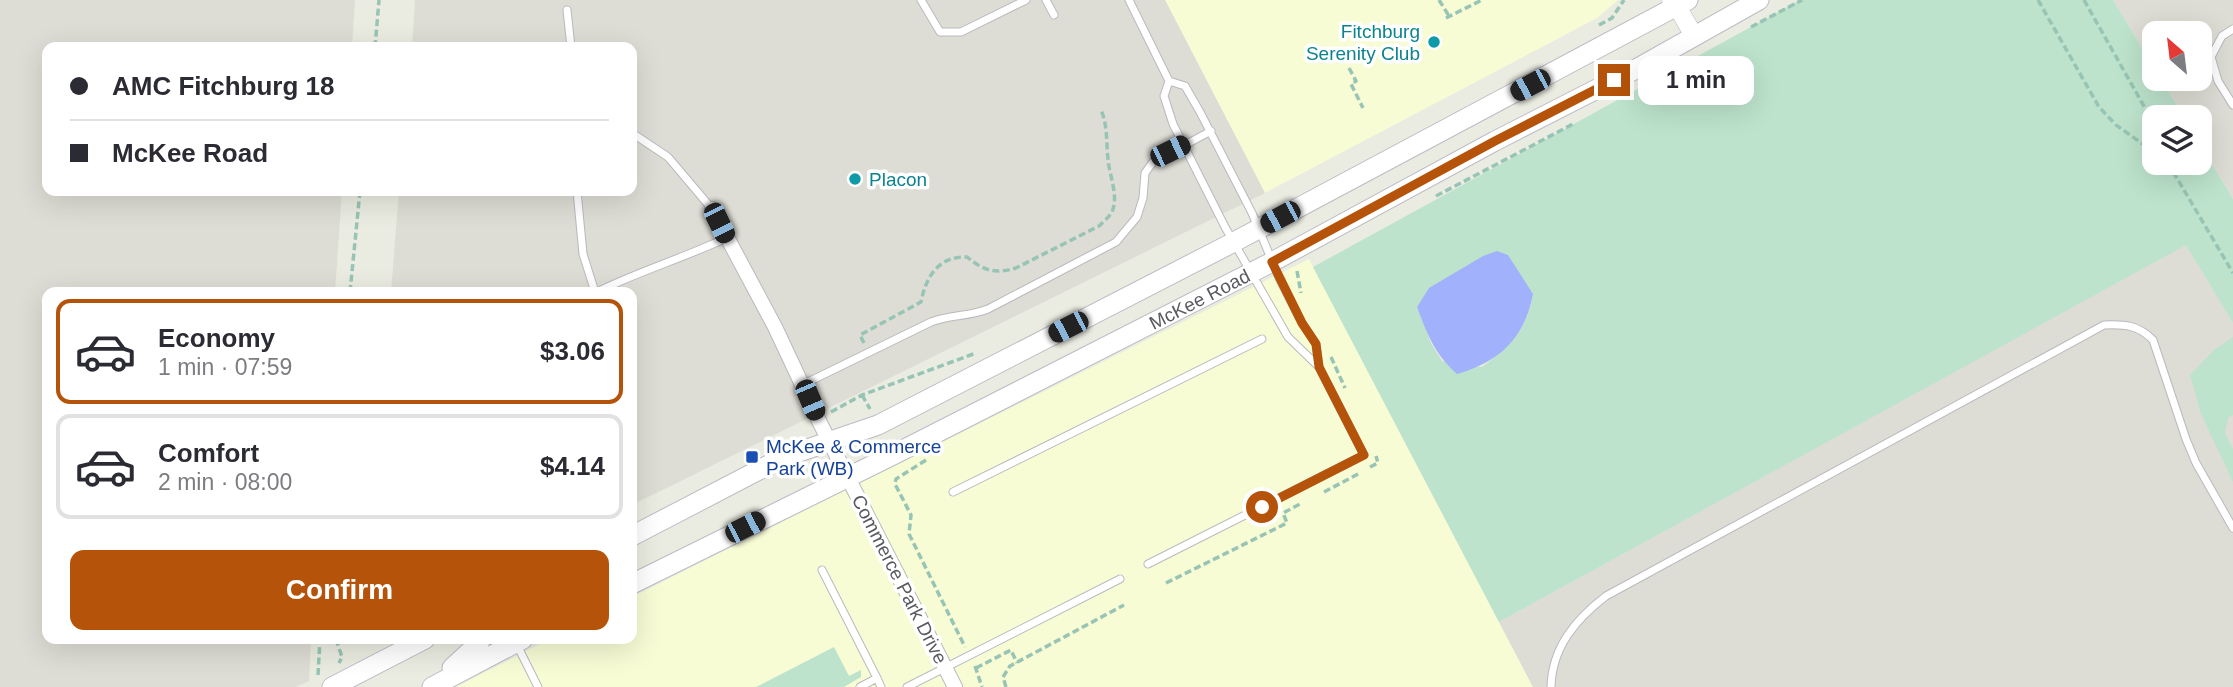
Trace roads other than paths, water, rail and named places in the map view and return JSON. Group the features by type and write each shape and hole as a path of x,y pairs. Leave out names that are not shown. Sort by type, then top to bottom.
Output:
{"main road":[{"name":"McKee Road","path":"637,581 1272,262 1759,0"},
{"name":"McKee Road","path":"637,533 784,457 878,425 1234,242 1678,1"},
{"path":"332,687 415,644"},
{"path":"431,687 478,644"},
{"path":"431,687 511,644"}],"street":[{"path":"1678,1 1694,36"},
{"name":"Commerce Park Drive","path":"712,209 804,384 830,442 955,687"}],"lane":[{"path":"920,0 940,32 961,32 1026,0"},
{"path":"1046,0 1054,15"},
{"path":"1129,0 1169,81 1164,96 1184,145 1234,242 1288,337 1319,367 1364,455 1148,564"},
{"path":"567,10 570,42"},
{"path":"2233,29 2222,36 2211,57 2218,81 2233,105"},
{"path":"1169,81 1185,86 1210,131 1302,323 1316,344 1319,367"},
{"path":"804,384 950,315 975,314 988,309 1116,242 1138,217 1145,173 1153,162 1210,131"},
{"path":"637,136 668,157 712,209"},
{"path":"578,196 583,254 594,287"},
{"path":"606,287 726,238"},
{"path":"1551,687 1558,652 1571,629 1588,610 1606,596 2104,325 2126,324 2142,329 2153,340 2196,463 2233,528"},
{"path":"953,492 1262,339"},
{"path":"821,570 881,687"},
{"path":"906,687 1120,579"},
{"path":"520,644 538,687"},
{"path":"860,687 877,678"}],"water":[{"path":"1497,251 1508,255 1533,294 1529,310 1517,335 1508,346 1485,363 1457,374 1437,352 1417,307 1429,288 1483,256"}],"place":[{"name":"Fitchburg Serenity Club","path":"1434,42"},
{"name":"Placon","path":"855,179"},
{"name":"McKee & Commerce Park (WB)","path":"752,457"}]}
